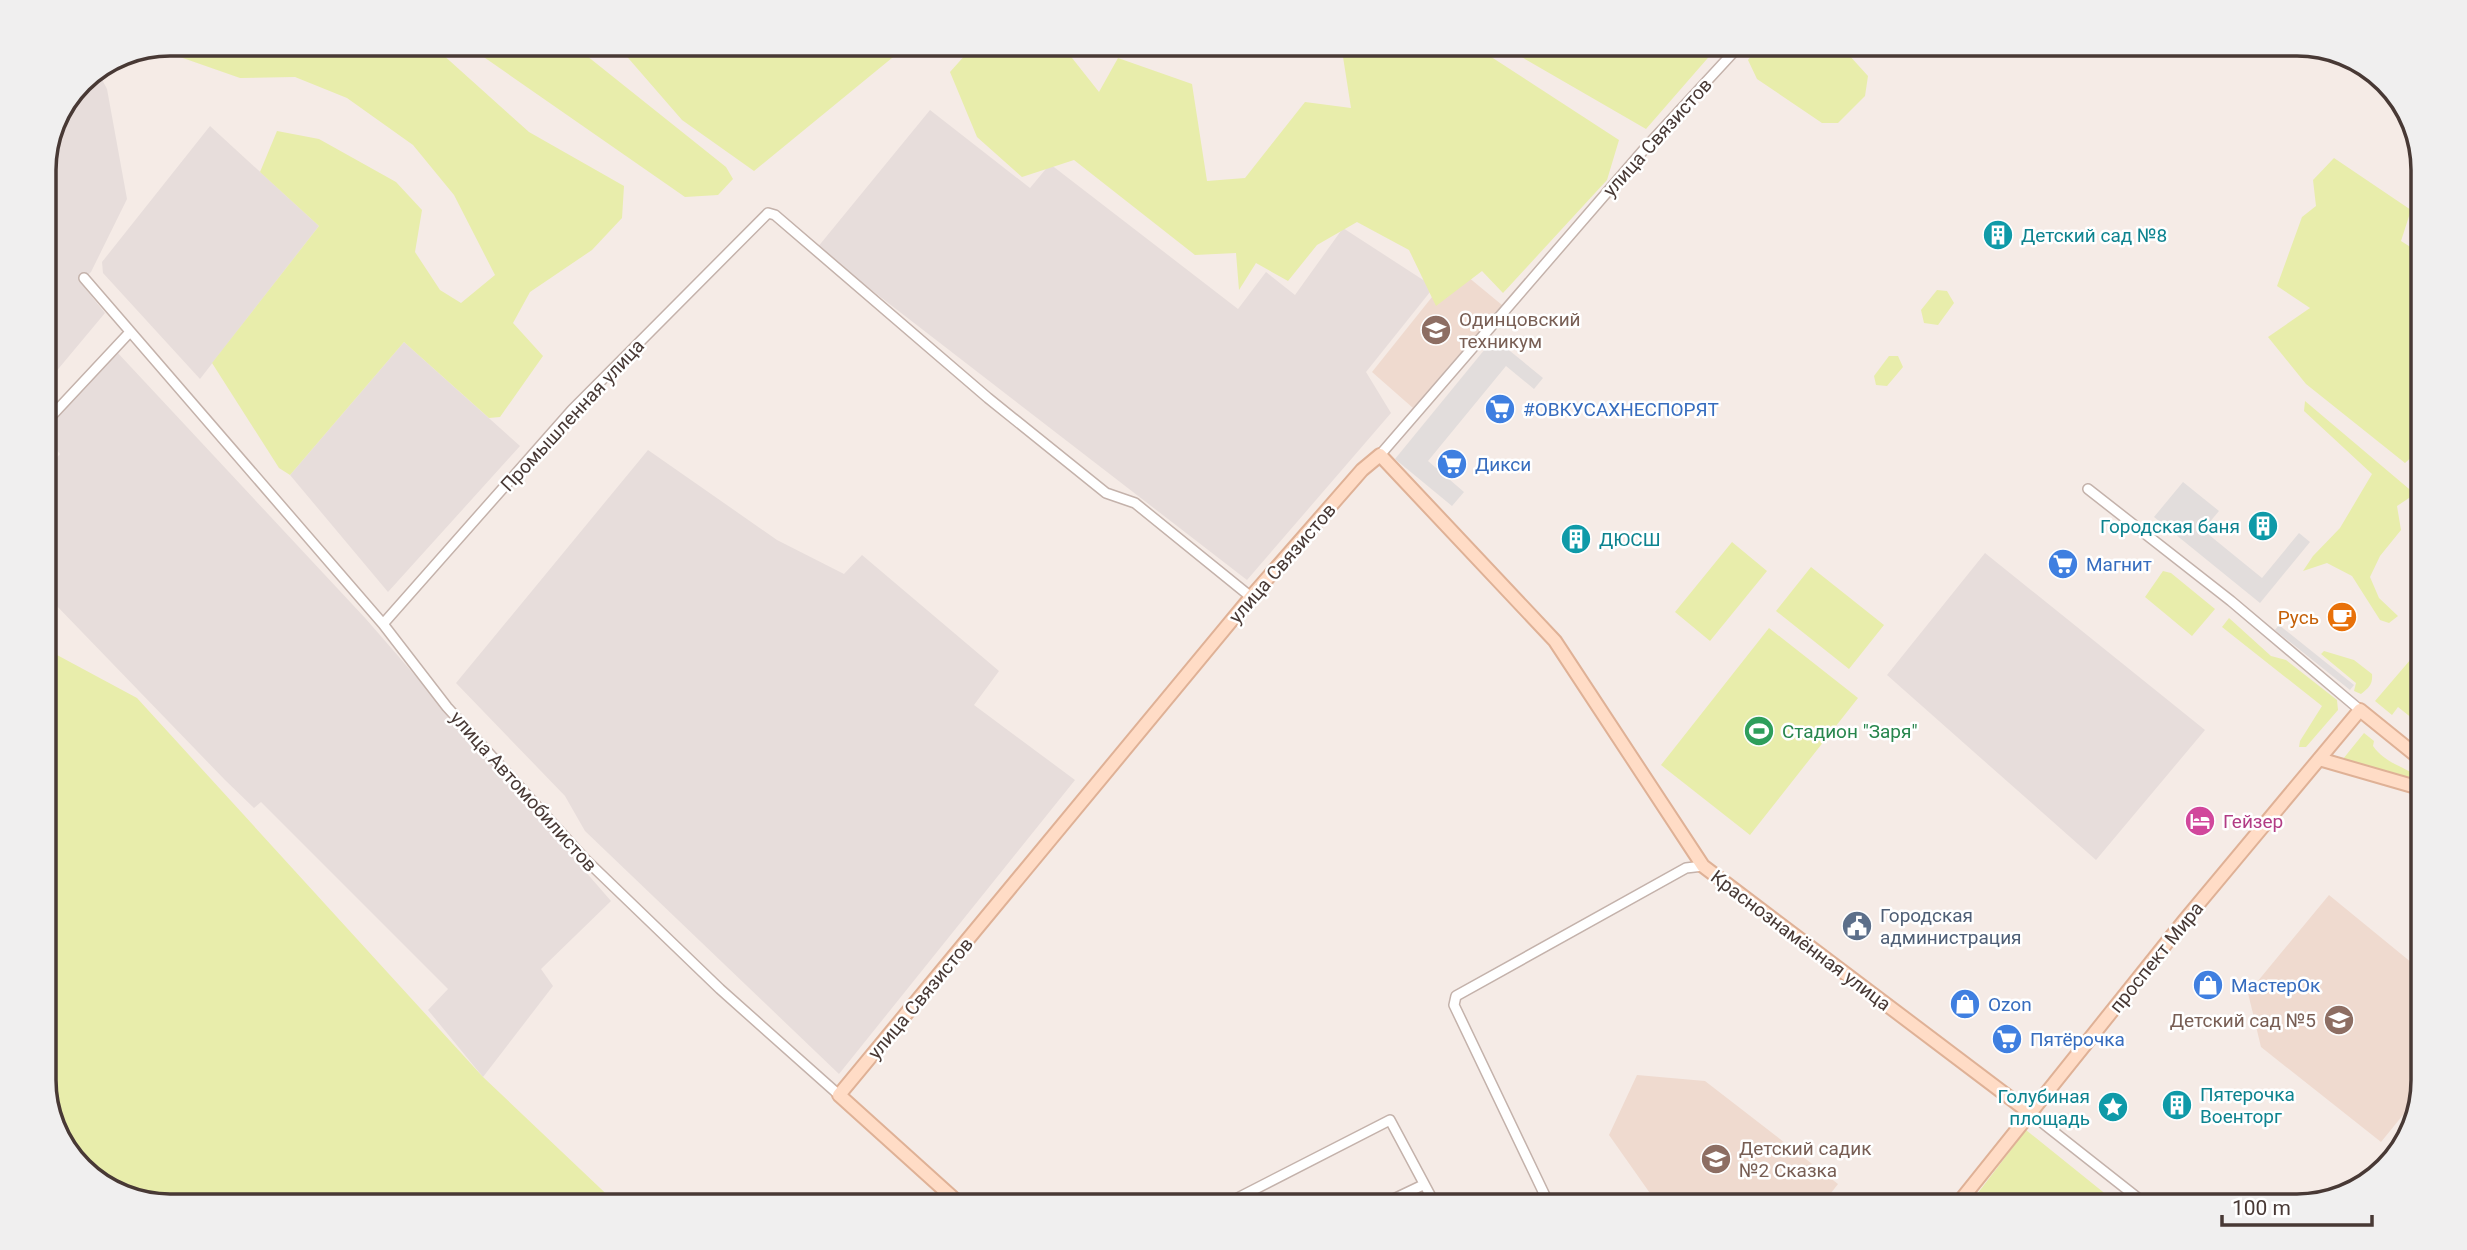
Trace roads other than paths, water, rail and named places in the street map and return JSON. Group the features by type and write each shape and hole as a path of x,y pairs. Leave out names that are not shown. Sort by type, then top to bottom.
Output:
{"street":[{"name":"улица Связистов","path":"839,1095 1251,597 1362,470 1380,455 1647,146 1730,56"},
{"name":"Промышленная улица","path":"383,624 572,410 768,214 775,215 988,398 1106,493 1135,503 1251,597"},
{"name":"улица Автомобилистов","path":"84,278 383,624 447,707 584,858 720,989 949,1194"},
{"path":"56,411 130,332"},
{"name":"Краснознамённая улица","path":"1380,455 1555,641 1703,866 2133,1194"},
{"path":"2088,489 2231,601 2411,751"},
{"name":"проспект Мира","path":"1966,1194 2360,710"},
{"path":"2319,759 2411,786"},
{"path":"1544,1194 1454,1005 1455,996 1686,868 1703,866"},
{"path":"1245,1194 1390,1120 1429,1194"},
{"path":"1404,1194 1423,1185"}],"place":[{"name":"Детский сад №8","path":"1998,235"},
{"name":"Одинцовский техникум","path":"1436,330"},
{"name":"#ОВКУСАХНЕСПОРЯТ","path":"1500,409"},
{"name":"Дикси","path":"1452,464"},
{"name":"Городская баня","path":"2263,526"},
{"name":"ДЮСШ","path":"1576,539"},
{"name":"Магнит","path":"2063,564"},
{"name":"Русь","path":"2342,617"},
{"name":"Стадион \"Заря\"","path":"1759,731"},
{"name":"Гейзер","path":"2200,821"},
{"name":"Городская администрация","path":"1857,926"},
{"name":"МастерОк","path":"2208,985"},
{"name":"Ozon","path":"1965,1004"},
{"name":"Детский сад №5","path":"2339,1020"},
{"name":"Пятёрочка","path":"2007,1039"},
{"name":"Пятерочка Военторг","path":"2177,1105"},
{"name":"Голубиная площадь","path":"2113,1107"},
{"name":"Детский садик №2 Сказка","path":"1716,1159"}]}
